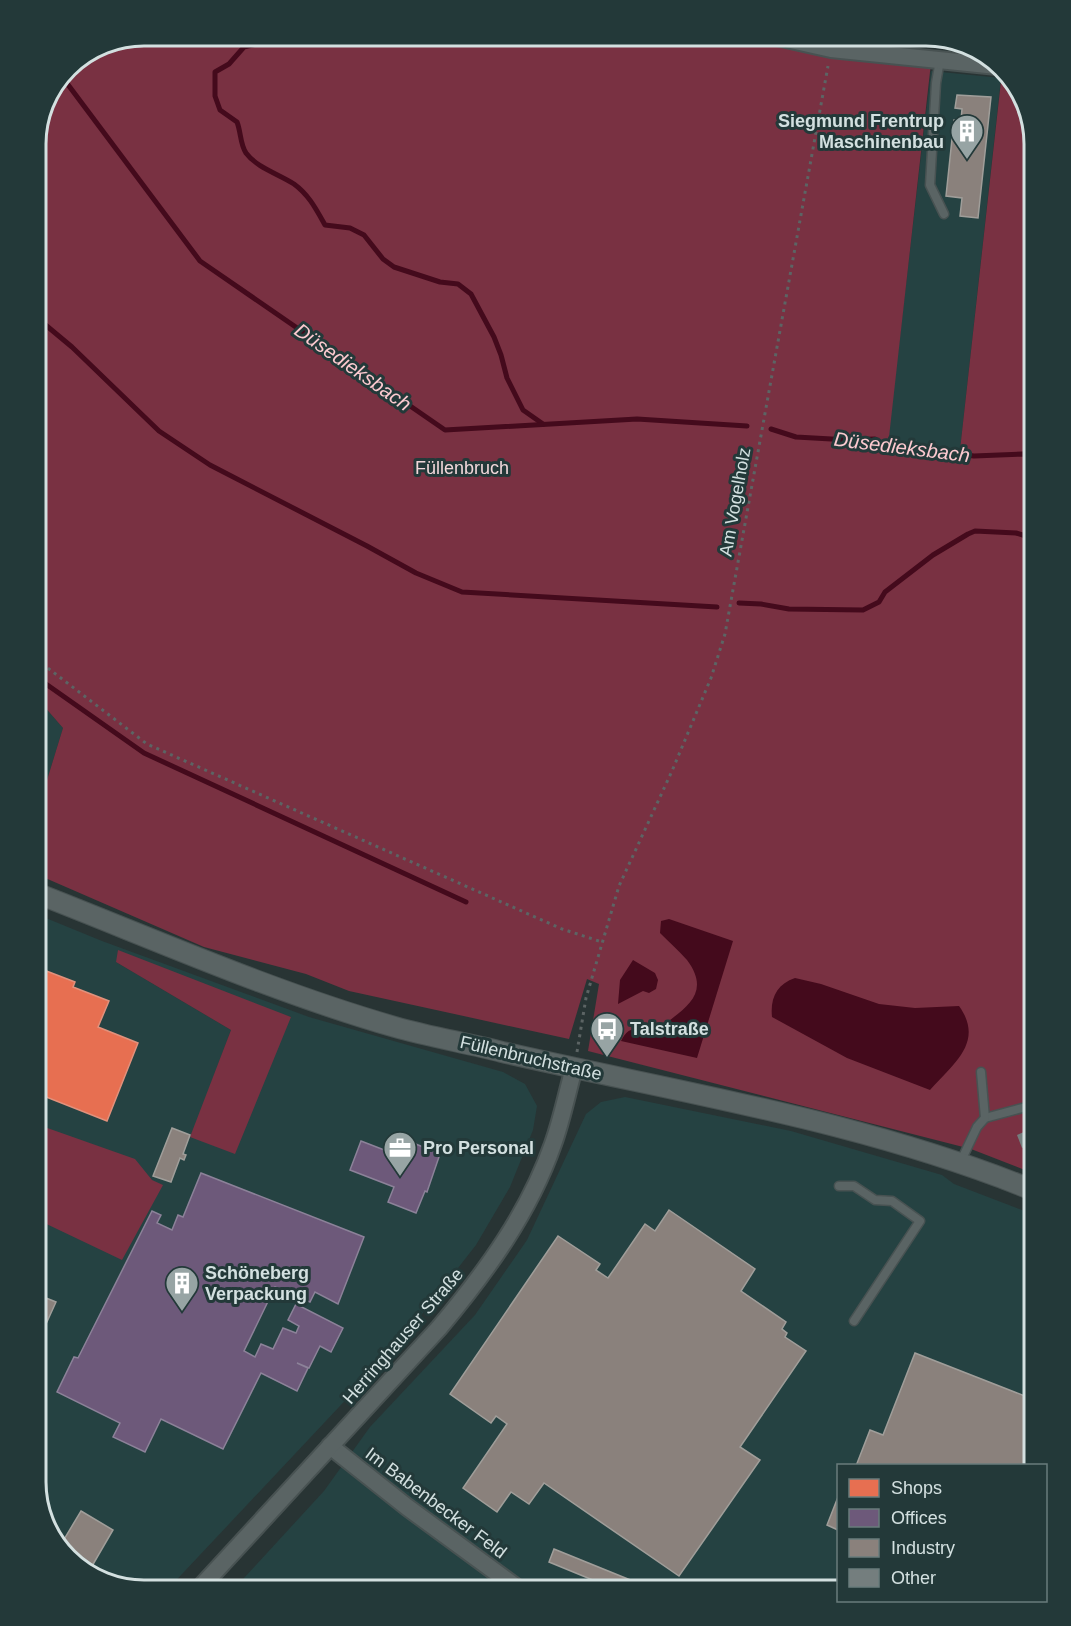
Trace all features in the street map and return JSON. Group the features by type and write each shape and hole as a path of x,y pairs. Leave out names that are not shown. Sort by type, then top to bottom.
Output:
{"street":[{"path":"821,47 983,64"},
{"name":"Füllenbruchstraße","path":"46,896 319,1003 396,1027 574,1068 775,1110 928,1152 1024,1187"},
{"name":"Herringhauser Straße","path":"208,1579 439,1328 499,1251 521,1213 553,1144 574,1068"},
{"name":"Im Babenbecker Feld","path":"330,1446 407,1507 506,1579"}],"lane":[{"path":"940,60 936,83 930,185 944,214"},
{"path":"981,1072 985,1118"},
{"path":"960,1163 977,1127 985,1118 1024,1108"},
{"path":"839,1186 854,1186 875,1200 891,1202 920,1221 854,1321"}],"path":[{"name":"Am Vogelholz","path":"574,1068 586,998 619,886 707,688 725,634 831,49"},
{"path":"47,667 147,744 562,929 602,942"}],"shaded area":[{"path":"931,71 998,78 1001,81 960,450 887,446"},
{"path":"47,709 63,728 47,782"},
{"path":"46,918 309,1017 503,1072 525,1084 537,1106 533,1130 510,1187 476,1245 401,1341 177,1579 125,1578 90,1563 71,1546 54,1519 46,1482","holes":["116,962 291,1017 191,1137 231,1030"]},
{"path":"669,919 733,941 697,1058 621,1041 624,1035 632,1030 657,1030 685,1008 696,992 697,983 694,972 687,960 660,933 661,921"},
{"path":"633,960 655,973 658,980 656,989 649,993 643,991 618,1004 620,980"},
{"path":"795,978 821,984 879,1004 915,1008 959,1006 969,1031 963,1052 930,1090 847,1058 772,1017 772,1004 776,993 784,984"},
{"path":"625,1097 791,1131 942,1175 954,1184 1024,1211 1024,1464 837,1464 837,1580 243,1579 324,1491 370,1427 475,1315 527,1240 586,1114 601,1102"}],"green space":[{"name":"Füllenbruch","path":"144,46 804,47 829,52 931,63 888,446 960,450 1001,81 1011,95 1024,132 1024,1170 971,1149 588,1051 599,984 587,979 569,1039 349,991 306,974 204,947 46,879 47,782 63,728 47,709 47,138 54,107 63,90 75,75 90,63 125,48"},
{"path":"118,950 291,1017 235,1154 190,1137 231,1030 116,962"},
{"path":"46,1128 135,1159 152,1180 163,1185 122,1260 46,1224"}],"building: Shops":[{"path":"46,971 75,982 73,987 109,1001 98,1027 138,1043 107,1121 46,1097"}],"building: Offices":[{"name":"Pro Personal","path":"361,1141 405,1158 411,1142 440,1154 427,1192 425,1191 416,1213 388,1202 394,1187 350,1170"},
{"name":"Schöneberg Verpackung","path":"201,1173 364,1237 338,1304 315,1292 310,1302 275,1287 244,1351 255,1357 261,1344 273,1349 283,1328 296,1333 299,1326 288,1320 296,1304 343,1328 331,1352 320,1346 309,1368 297,1363 308,1368 297,1391 261,1373 223,1449 161,1419 145,1452 113,1437 120,1423 57,1392 74,1357 78,1358 152,1211 161,1215 157,1223 172,1230 178,1215 183,1217"}],"building: Industry":[{"name":"Siegmund Frentrup Maschinenbau","path":"957,95 991,97 978,218 960,216 962,198 946,196 954,120 961,120 962,109 955,108"},
{"path":"172,1128 190,1135 183,1154 186,1155 184,1160 180,1158 171,1182 153,1176"},
{"path":"669,1210 755,1269 741,1291 786,1322 782,1329 787,1333 785,1337 806,1351 740,1447 760,1460 679,1576 544,1483 529,1504 511,1492 497,1512 463,1488 507,1424 496,1416 491,1423 450,1394 558,1236 600,1264 596,1270 608,1278 645,1224 655,1231"},
{"path":"46,1298 56,1302 46,1324"},
{"path":"915,1353 1024,1396 1024,1464 857,1464 870,1430 883,1435"},
{"path":"837,1500 837,1530 827,1525"},
{"path":"81,1511 113,1530 93,1565 80,1555 65,1538"},
{"path":"554,1549 629,1580 592,1580 549,1562"}],"building: Other":[{"path":"1024,1132 1024,1147 1022,1148 1017,1135"}],"waterway":[{"path":"248,46 244,47 229,64 215,72 215,96 220,110 237,122 246,153 262,167 299,188 312,203 325,225 350,228 364,235 383,259 394,267 440,282 458,284 471,294 494,337 507,378 523,410 543,424"},
{"name":"Düsedieksbach","path":"68,84 200,261 445,430 637,419 747,426"},
{"path":"47,326 72,347 159,431 210,465 416,573 462,592 717,607"},
{"name":"Düsedieksbach","path":"771,429 796,437 875,439 882,445 974,456 1024,454"},
{"path":"739,603 789,609 863,610 879,602 885,592 933,555 968,534 975,531 1024,536"},
{"path":"47,684 144,753 466,902"}],"place":[{"name":"Siegmund Frentrup Maschinenbau","path":"967,160"},
{"name":"Talstraße","path":"607,1058"},
{"name":"Pro Personal","path":"400,1177"},
{"name":"Schöneberg Verpackung","path":"182,1312"}]}
